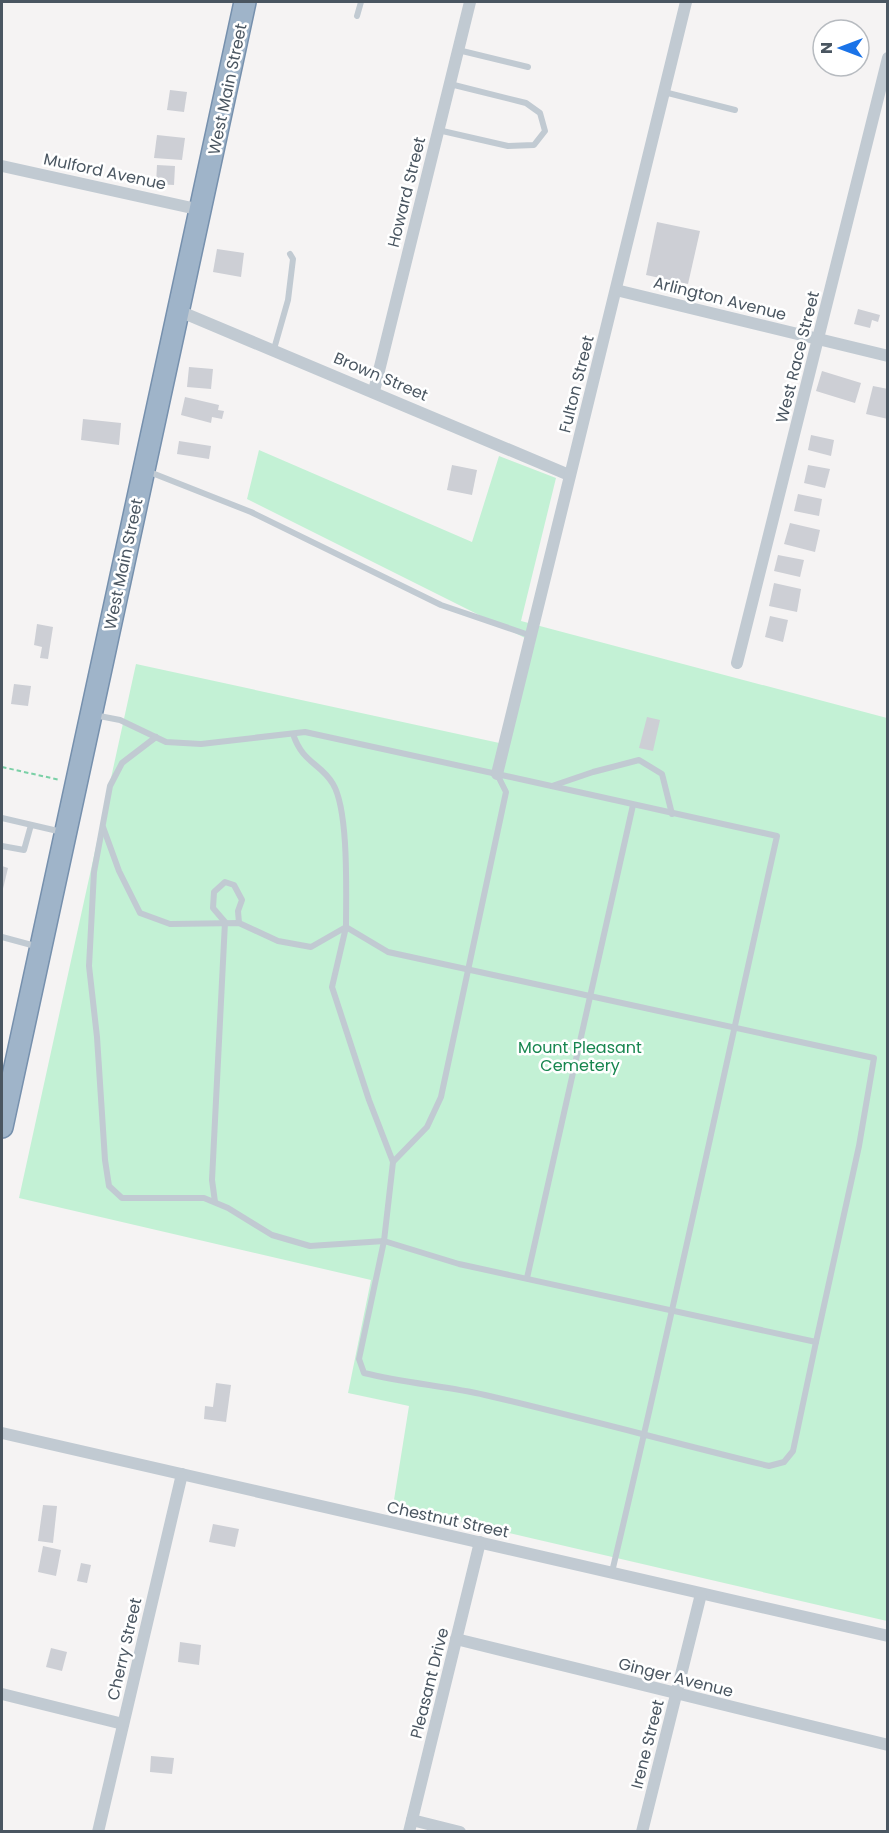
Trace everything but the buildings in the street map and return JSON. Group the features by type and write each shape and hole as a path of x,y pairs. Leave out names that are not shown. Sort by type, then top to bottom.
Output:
{"highway":[{"name":"West Main Street","path":"2,1127 245,2"}],"street":[{"name":"Howard Street","path":"374,391 470,2"},
{"name":"Fulton Street","path":"497,774 529,635 686,2"},
{"name":"West Race Street","path":"737,663 888,58"},
{"name":"Mulford Avenue","path":"2,166 201,210"},
{"name":"Arlington Avenue","path":"616,290 888,356"},
{"name":"Brown Street","path":"179,311 570,475"},
{"name":"Chestnut Street","path":"2,1433 888,1636"},
{"name":"Cherry Street","path":"98,1832 182,1474"},
{"name":"Pleasant Drive","path":"411,1826 480,1542"},
{"name":"Irene Street","path":"642,1832 701,1594"},
{"name":"Ginger Avenue","path":"456,1639 888,1745"},
{"path":"2,1694 123,1724"},
{"path":"411,1826 460,1832"}],"lane":[{"path":"357,16 361,2"},
{"path":"458,50 528,67"},
{"path":"438,130 508,146 534,145 545,131 540,113 526,103 450,84"},
{"path":"664,92 735,110"},
{"path":"274,350 288,300 293,259 290,254"},
{"path":"144,470 250,512 441,605 529,635"},
{"path":"91,714 120,720 166,742 201,744 305,732 777,836 644,1435 611,1573"},
{"path":"293,734 299,751 332,783 339,807 347,865 346,927 332,987 369,1100 393,1162 384,1241 359,1359 364,1373 397,1382 482,1394 769,1466 784,1462 793,1451 859,1146 874,1058 388,952 346,927"},
{"path":"156,737 122,763 110,786 94,872 88,966 97,1037 109,1186 122,1198 204,1198 272,1234 310,1246 384,1241 459,1264 816,1342"},
{"path":"552,786 592,772 639,760 662,774 672,814"},
{"path":"393,1162 427,1127 441,1097 506,792 497,774"},
{"path":"527,1278 633,805"},
{"path":"2,818 65,833"},
{"path":"2,846 24,850 31,825"},
{"path":"103,825 119,871 140,913 170,924 239,923 278,941 311,947 346,927"},
{"path":"215,1202 212,1180 225,922 213,908 214,892 225,882 234,885 242,900 238,911 239,923"},
{"path":"2,937 40,948"}],"path":[{"path":"2,767 76,784"}],"green space":[{"name":"Mount Pleasant Cemetery","path":"259,450 472,542 499,456 556,478 521,621 887,718 887,1621 393,1506 409,1406 348,1393 371,1280 19,1198 136,664 504,744 535,643 247,499"}]}
